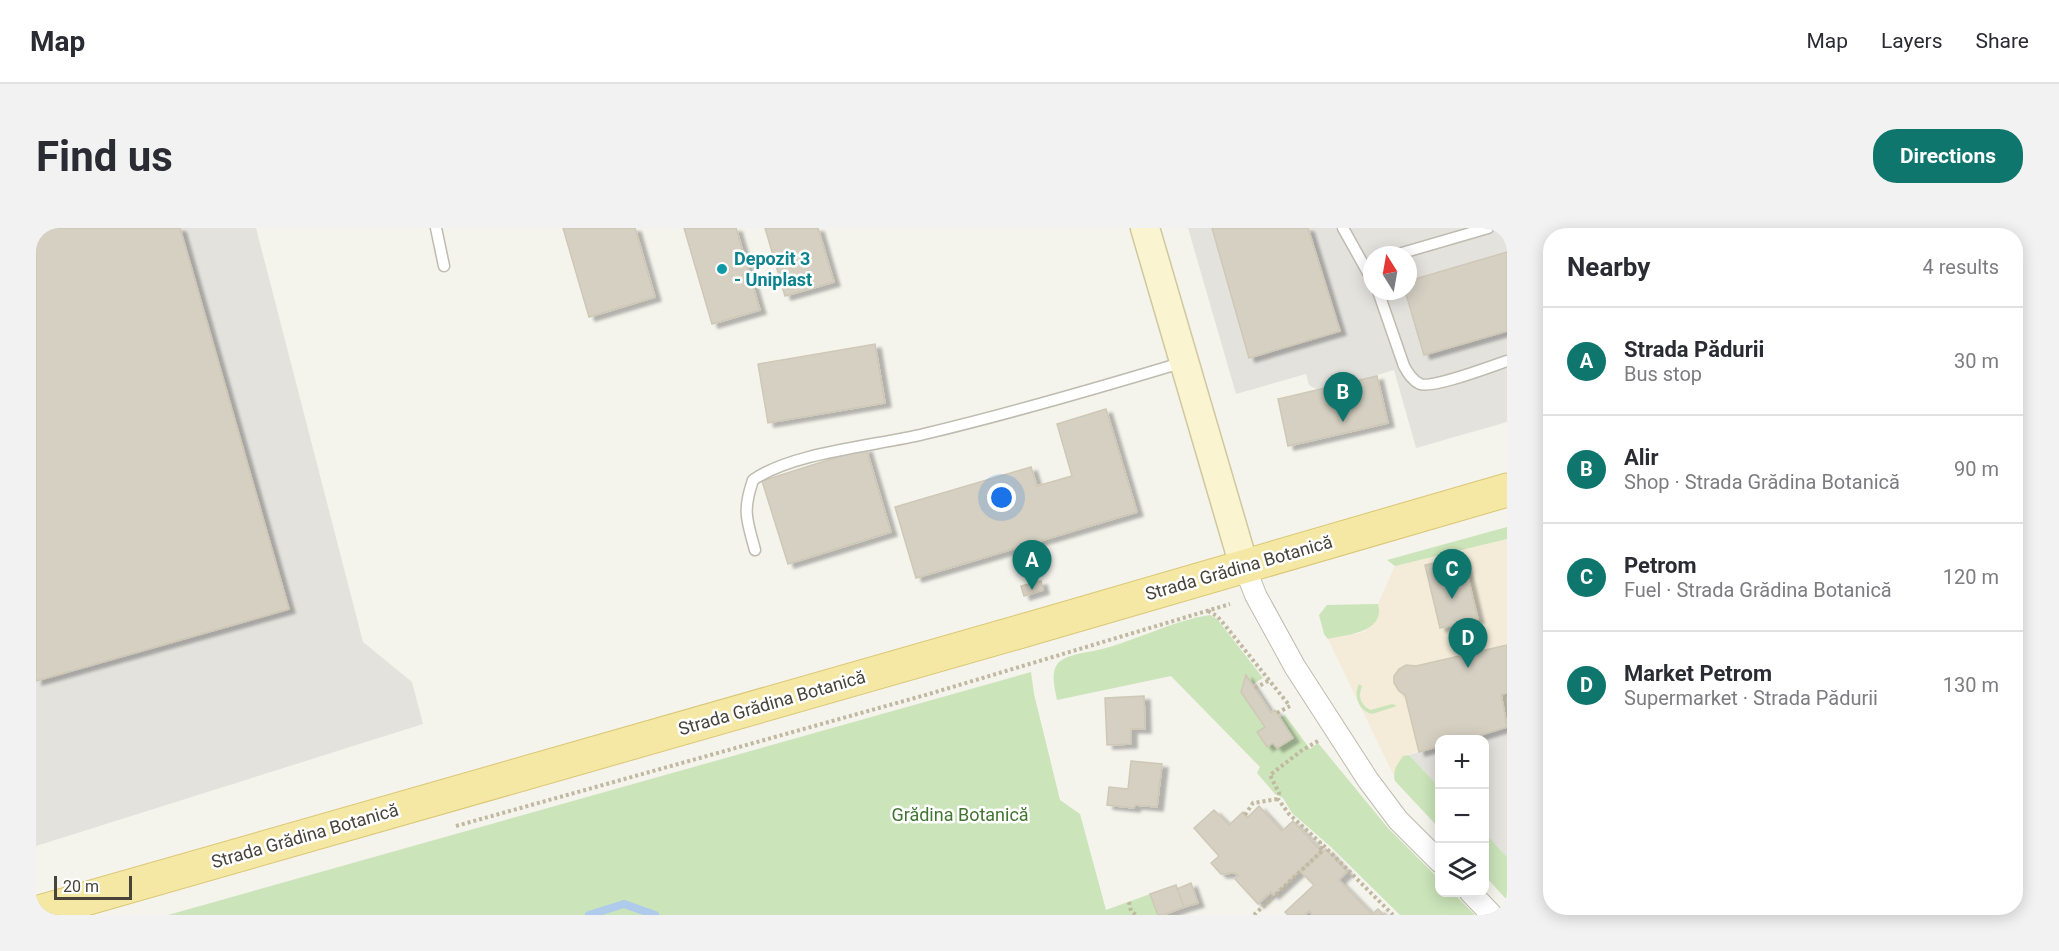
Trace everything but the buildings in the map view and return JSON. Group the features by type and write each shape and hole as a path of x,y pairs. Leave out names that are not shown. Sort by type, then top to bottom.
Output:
{"main road":[{"path":"1145,228 1244,566"},
{"name":"Strada Grădina Botanică","path":"36,913 1507,490"}],"street":[{"path":"1244,566 1256,596 1295,667 1368,780 1398,820 1435,857"},
{"path":"1475,897 1492,915"}],"lane":[{"path":"436,228 444,266"},
{"path":"1343,228 1363,256"},
{"path":"1417,249 1488,228"},
{"path":"1381,300 1404,366 1410,376 1421,384 1435,384 1507,361"},
{"path":"755,550 745,510 747,498 753,480 777,467 1000,416 1185,362"}],"path":[{"path":"449,828 929,694 1256,596"},
{"path":"1207,611 1217,616 1297,715"},
{"path":"1255,688 1270,680"},
{"path":"1277,713 1290,706"},
{"path":"1311,732 1318,741 1300,751 1270,775 1279,793 1278,799 1289,814 1393,915"},
{"path":"1245,814 1252,803 1278,799"},
{"path":"1254,915 1323,850 1320,842"},
{"path":"1129,902 1131,911 1136,915"}],"shaded area":[{"path":"36,228 256,228 363,642 412,682 423,724 36,846"},
{"path":"1188,228 1507,228 1507,422 1416,448 1394,370 1321,392 1309,385 1306,374 1236,394"},
{"path":"1507,539 1507,727 1479,735 1435,735 1435,747 1403,756 1393,774 1328,639 1364,632 1377,619 1378,604 1395,566"},
{"path":"1507,727 1507,857 1489,837 1489,735 1481,735"},
{"path":"1435,747 1435,783 1409,755"}],"green space":[{"path":"1507,527 1507,539 1395,566 1387,560"},
{"path":"1378,604 1379,613 1376,621 1363,631 1328,639 1324,634 1319,615 1327,605"},
{"path":"1210,615 1217,619 1263,678 1253,684 1246,676 1242,692 1265,727 1267,747 1273,743 1277,748 1293,738 1280,718 1285,715 1310,749 1318,743 1388,828 1435,875 1435,897 1457,897 1475,915 1400,915 1331,847 1292,813 1283,798 1275,794 1257,773 1260,767 1171,676 1057,700 1054,671 1062,660"},
{"name":"Grădina Botanică","path":"1031,672 1034,694 1060,800 1080,814 1106,910 1150,894 1158,915 168,915"},
{"path":"1359,684 1362,686 1361,700 1370,710 1392,704 1397,706 1372,714 1367,712 1358,702"},
{"path":"1409,755 1435,783 1435,824 1395,781 1394,774 1403,756"},
{"path":"1489,837 1507,857 1507,900 1489,880"}],"waterway":[{"path":"589,915 624,904 655,915"}],"place":[{"name":"Depozit 3 - Uniplast","path":"722,269"},
{"name":"Alir","path":"1343,422"},
{"name":"Strada Pădurii","path":"1032,590"},
{"name":"Petrom","path":"1452,599"},
{"name":"Market Petrom","path":"1468,668"}]}
